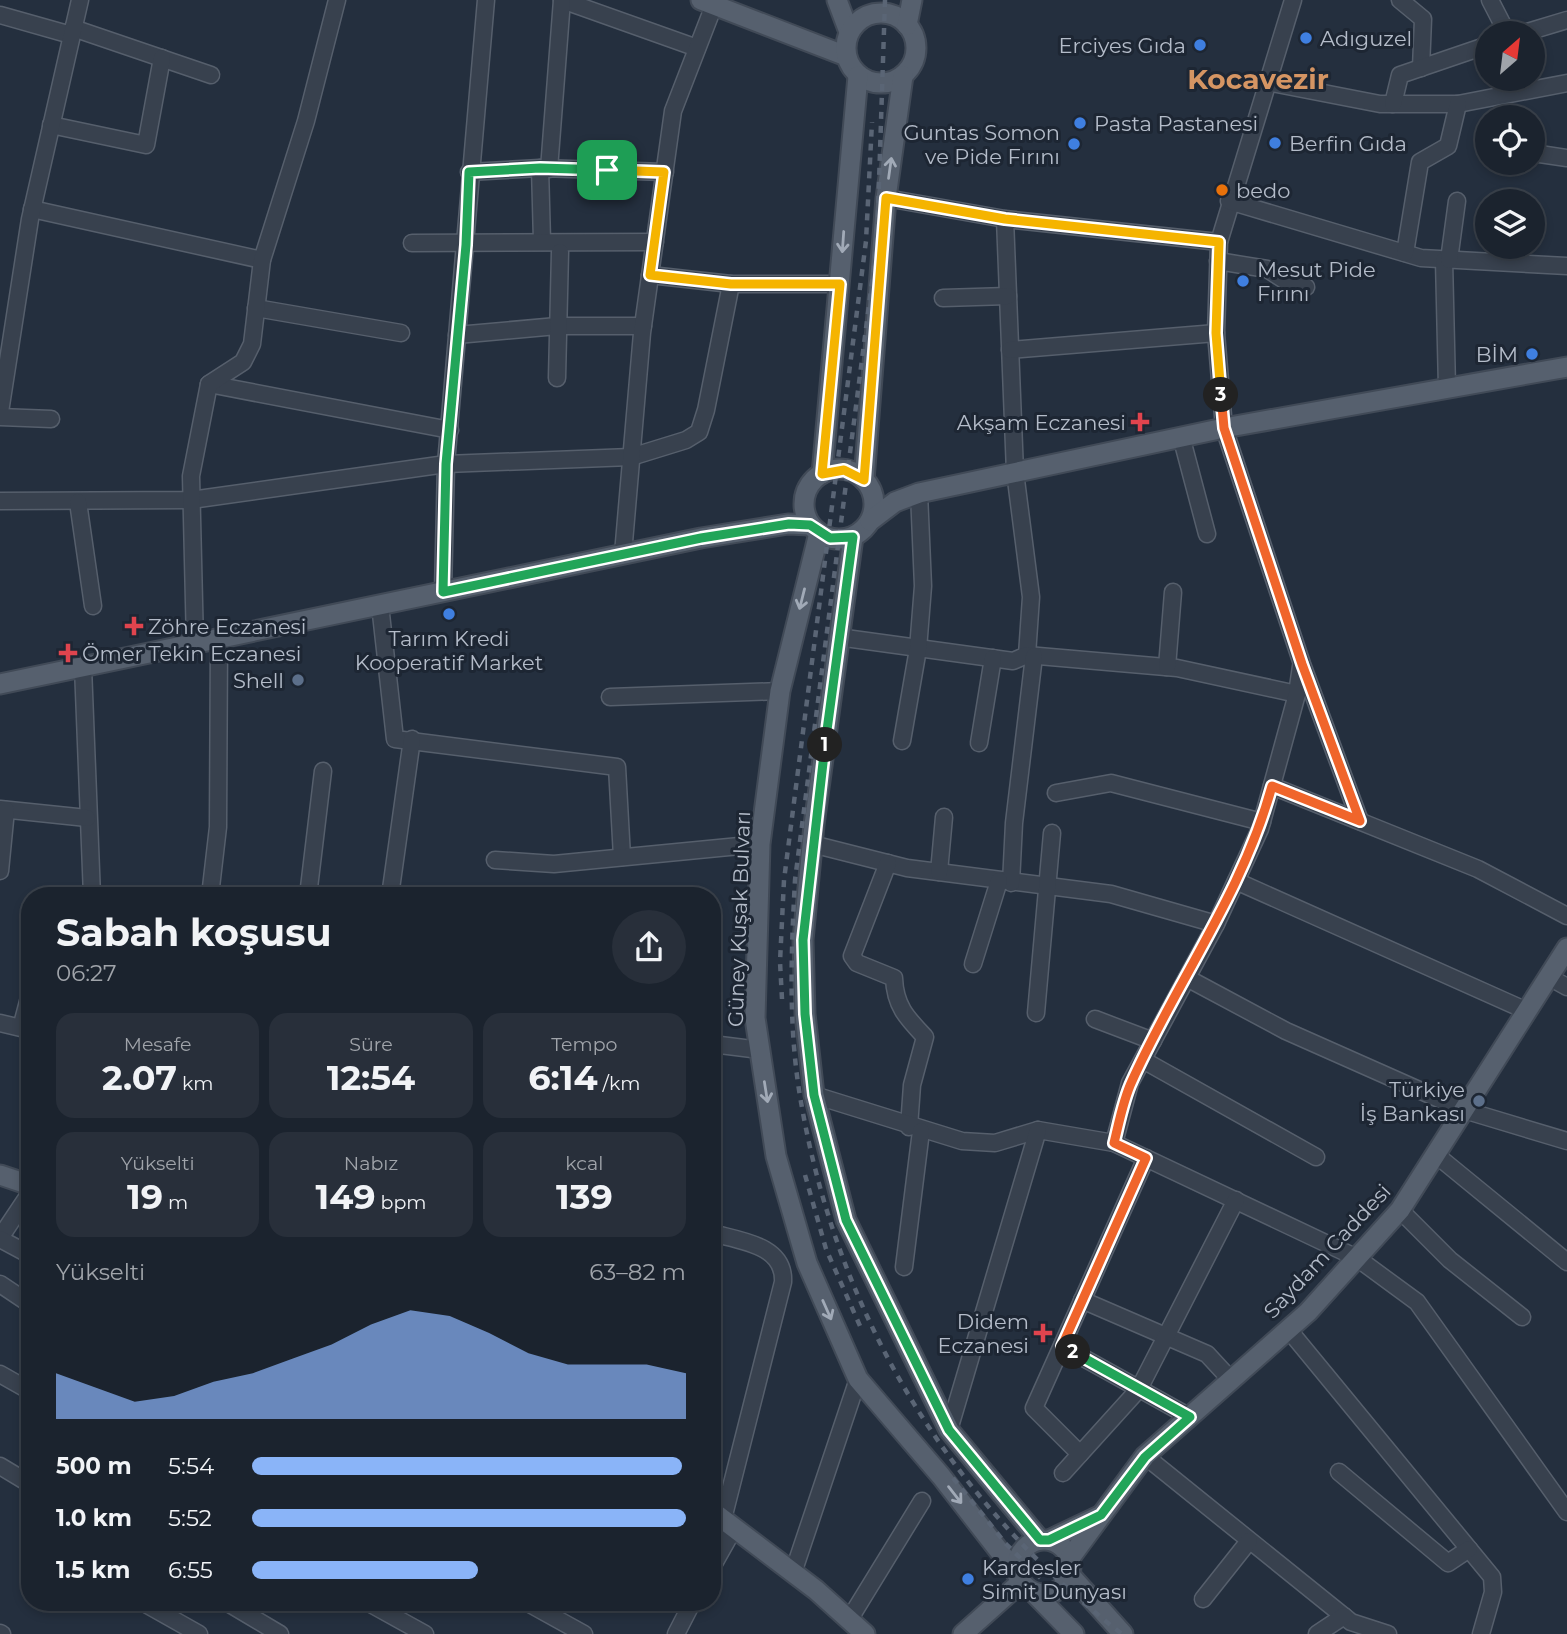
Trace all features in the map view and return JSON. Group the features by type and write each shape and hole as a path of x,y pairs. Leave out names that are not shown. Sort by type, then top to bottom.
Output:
{"main road":[{"path":"837,0 849,32 846,56"},
{"path":"907,25 912,0"},
{"path":"710,2 846,56 858,76 822,474"},
{"path":"849,32 865,16 876,13 898,18 913,34 915,56 903,76 886,198 867,484 873,511 870,522"},
{"path":"858,76 881,84 903,76"},
{"path":"0,684 623,554 789,524 815,529 841,540 853,537 895,502 919,493 1181,436 1567,367"},
{"path":"789,524 804,502 813,481 822,474 844,470 895,502"},
{"path":"804,502 815,529"},
{"name":"Güney Kuşak Bulvarı","path":"815,529 780,691 760,844 755,1018 776,1156 807,1263 858,1379 941,1476 1024,1583 1074,1634"},
{"path":"853,537 838,637 803,940 805,1014 814,1095 846,1220 949,1430 1045,1540 1065,1550 1070,1567 1123,1634"},
{"name":"Saydam Caddesi","path":"1070,1567 1101,1515 1145,1457 1288,1329 1400,1210 1567,948"},
{"path":"0,1175 21,1182"},
{"path":"1070,1567 1066,1583 1052,1594 1024,1583 1016,1565 1024,1548 1101,1515"},
{"path":"723,1519 793,1573 864,1634"},
{"path":"963,1634 1024,1583"}],"street":[{"path":"51,419 0,415 32,209 80,0"},
{"path":"195,644 191,476 209,384 243,362 252,344 262,260 306,121 337,0"},
{"path":"443,592 446,464 466,245 469,172 486,0"},
{"path":"542,241 544,169 562,0 697,48"},
{"path":"1293,0 1229,201 1219,242 1216,333 1224,428 1302,664 1360,821"},
{"path":"1400,0 1423,19 1421,68"},
{"path":"1490,0 1501,21"},
{"path":"623,554 643,326 673,111 697,48 710,2"},
{"path":"0,15 72,32 211,75"},
{"path":"1545,27 1567,20"},
{"path":"1393,104 1399,75 1475,49"},
{"path":"51,125 146,145 162,58"},
{"path":"1267,82 1380,104 1458,104 1567,83"},
{"path":"1405,253 1420,162 1448,146 1458,104"},
{"path":"1545,155 1567,158"},
{"path":"469,172 544,169 664,172"},
{"path":"886,198 1005,219 1219,242"},
{"path":"1229,201 1405,253 1446,260 1567,266"},
{"path":"1447,388 1446,260 1457,201"},
{"path":"32,209 262,260"},
{"path":"973,964 1005,882 1014,824 1030,655 1031,597 1015,472 1005,219"},
{"path":"412,243 466,245 542,241 654,242"},
{"path":"557,378 560,252"},
{"path":"1218,261 1266,269 1289,283 1306,287"},
{"path":"650,275 731,284 840,284"},
{"path":"0,501 191,500 446,464 631,457 686,440 699,432 706,410 731,284"},
{"path":"943,298 1008,296"},
{"path":"256,308 401,333"},
{"path":"457,335 557,326 643,326"},
{"path":"1010,350 1216,333"},
{"path":"209,384 450,430"},
{"path":"1181,436 1207,534"},
{"path":"902,741 918,649 923,586 919,493"},
{"path":"78,502 93,606"},
{"path":"1167,667 1173,592"},
{"path":"380,605 395,739 412,739 617,767 622,857"},
{"path":"838,637 1013,661 1030,655 1167,667 1297,694"},
{"path":"211,887 218,827 219,639"},
{"path":"979,743 993,658"},
{"path":"1114,1143 1130,1083 1216,924 1262,822 1297,694 1302,664"},
{"path":"83,667 86,818 91,887"},
{"path":"610,697 780,691"},
{"path":"391,887 412,739"},
{"path":"309,887 323,771"},
{"path":"1056,793 1111,783 1262,822"},
{"path":"1272,786 1478,869 1567,916"},
{"path":"0,871 3,810 86,818"},
{"path":"939,873 944,817"},
{"path":"1036,1013 1045,887 1052,833"},
{"path":"495,860 554,864 760,844"},
{"path":"813,844 939,873 1111,894 1216,924"},
{"path":"888,863 852,956 857,963 894,978 894,995 901,1012 925,1037 912,1085 915,1129 904,1267"},
{"path":"1236,881 1527,1012"},
{"path":"1549,977 1567,986"},
{"path":"1187,978 1286,1031 1464,1110 1567,1141"},
{"path":"1095,1019 1153,1041"},
{"path":"0,1023 21,1028"},
{"path":"721,1045 760,1050"},
{"path":"1143,1060 1316,1157"},
{"path":"814,1095 915,1129 962,1141 995,1143 1038,1130 1114,1143 1357,1258 1417,1302 1567,1512"},
{"path":"949,1430 1038,1130"},
{"path":"1435,1154 1567,1262"},
{"path":"1080,1454 1034,1408 1146,1158"},
{"path":"1063,1473 1139,1389 1236,1200"},
{"path":"21,1206 0,1238 21,1250"},
{"path":"1400,1210 1450,1260 1522,1317"},
{"path":"721,1235 753,1244 777,1256 784,1268 783,1282 723,1519"},
{"path":"0,1284 21,1298"},
{"path":"1082,1300 1207,1354 1231,1380"},
{"path":"1288,1329 1492,1577 1493,1592 1481,1634"},
{"path":"1062,1346 1190,1417"},
{"path":"0,1374 21,1386"},
{"path":"793,1573 858,1379"},
{"path":"1145,1457 1351,1622 1388,1634"},
{"path":"0,1466 21,1479"},
{"path":"1339,1472 1448,1563 1469,1549"},
{"path":"849,1620 922,1501"},
{"path":"1203,1599 1249,1541"},
{"path":"158,1611 199,1634"},
{"path":"241,1611 280,1634"},
{"path":"383,1611 425,1634"},
{"path":"542,1611 584,1634"},
{"path":"676,1634 688,1611"},
{"path":"1317,1634 1344,1616"}],"railway":[{"path":"885,0 877,243 795,880 792,991 797,1075 818,1181 843,1257 873,1330 911,1399 955,1464 1004,1525 1060,1582 1122,1634"},
{"path":"782,999 780,962 784,880 866,241 872,122"},
{"path":"805,1175 826,1249 860,1326"},
{"path":"953,1478 1006,1544 1061,1598"}],"place":[{"name":"Adıguzel","path":"1306,38"},
{"name":"Erciyes Gıda","path":"1200,45"},
{"name":"Pasta Pastanesi","path":"1080,123"},
{"name":"Berfin Gıda","path":"1275,143"},
{"name":"Guntas Somon ve Pide Fırını","path":"1074,144"},
{"name":"bedo","path":"1222,190"},
{"name":"Mesut Pide Fırını","path":"1243,281"},
{"name":"BİM","path":"1532,354"},
{"name":"Akşam Eczanesi","path":"1140,422"},
{"name":"Tarım Kredi Kooperatif Market","path":"449,614"},
{"name":"Zöhre Eczanesi","path":"134,626"},
{"name":"Ömer Tekin Eczanesi","path":"68,653"},
{"name":"Shell","path":"298,680"},
{"name":"Türkiye İş Bankası","path":"1479,1101"},
{"name":"Didem Eczanesi","path":"1043,1333"},
{"name":"Kardesler Simit Dunyası","path":"968,1579"}],"district":[{"name":"Kocavezir","path":"1258,79"}],"route":[{"path":"540,168 607,170 664,172 650,275 731,284 840,284 822,474 832,470 844,470 855,473 864,480 864,442 886,198 1005,219 1219,242 1216,333 1224,428 1302,664 1360,821 1272,786 1260,829 1216,924 1130,1083 1114,1143 1146,1158 1062,1346 1190,1417 1145,1457 1101,1515 1049,1540 1040,1540 949,1430 846,1220 814,1095 805,1014 803,940 814,825 853,537 841,540 830,538 810,525 789,524 701,538 443,592 446,464 466,245 469,172 540,168"}]}
